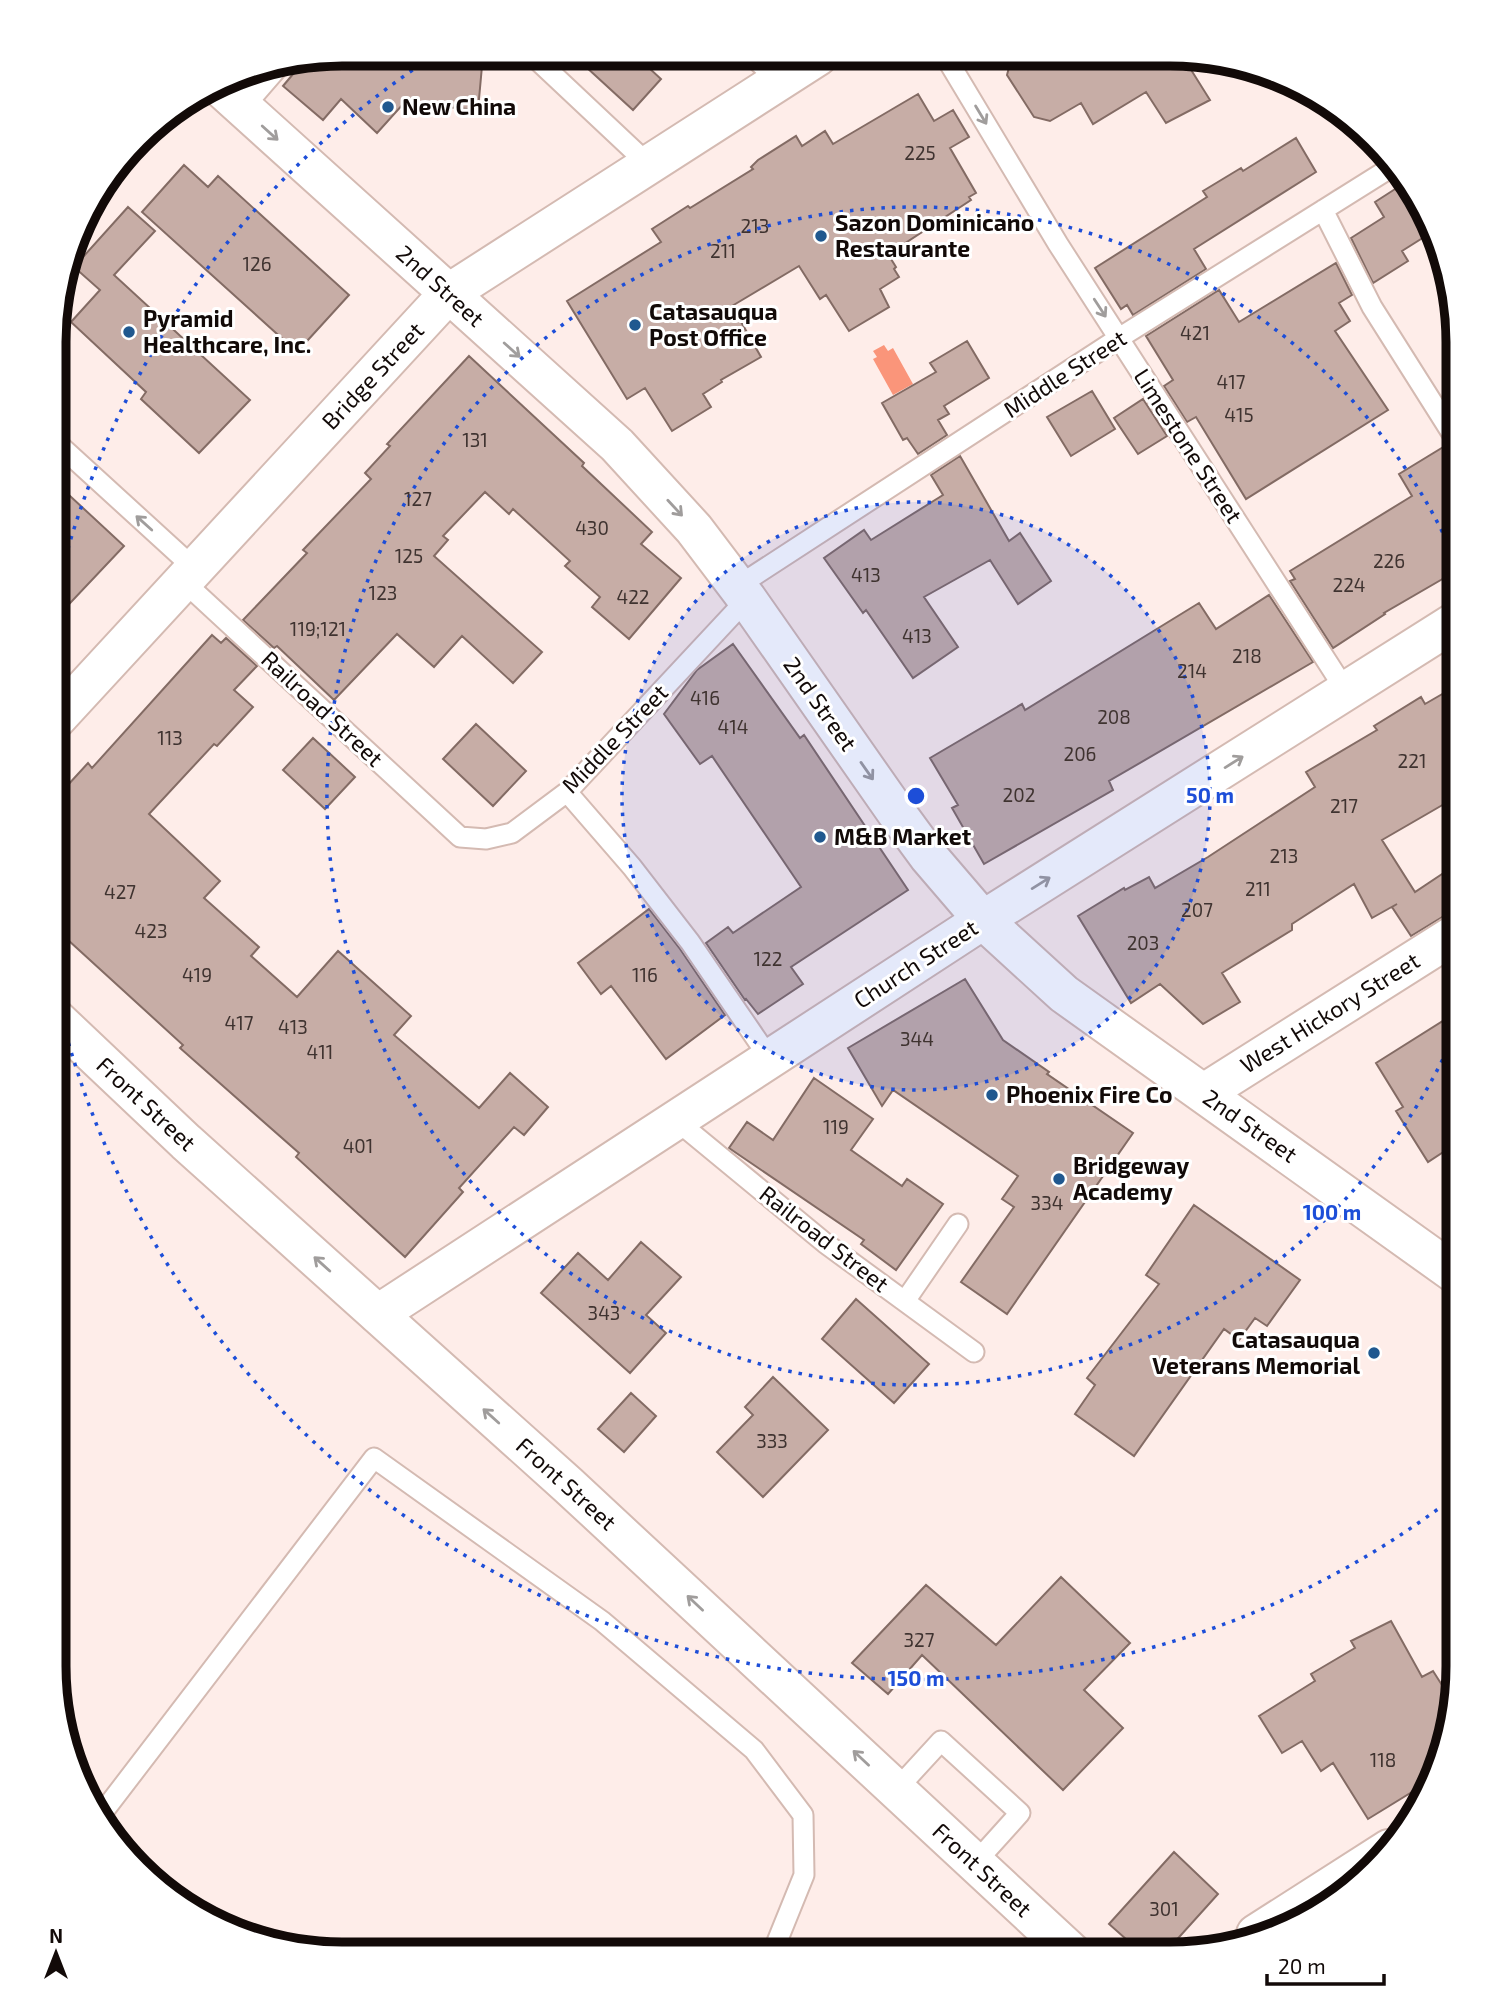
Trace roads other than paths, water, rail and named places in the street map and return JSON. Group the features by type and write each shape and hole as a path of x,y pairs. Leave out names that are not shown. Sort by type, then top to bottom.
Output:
{"main road":[{"name":"Bridge Street","path":"66,708 449,293 802,66"},
{"name":"2nd Street","path":"231,97 617,445 694,529 742,592 929,857 984,920 1064,994 1203,1093 1446,1258"},
{"name":"Church Street","path":"378,1314 984,920 1446,628"},
{"name":"West Hickory Street","path":"1203,1093 1446,940"},
{"name":"Front Street","path":"66,1028 186,1143 568,1485 1060,1942"},
{"path":"1275,1922 1357,1870"}],"lane":[{"path":"544,66 648,164"},
{"path":"763,66 779,81"},
{"name":"Limestone Street","path":"952,66 1058,244 1346,691"},
{"path":"231,97 256,80"},
{"name":"Middle Street","path":"460,837 486,839 512,833 567,792 742,592 1119,338 1386,171"},
{"path":"1322,210 1372,307 1446,424"},
{"name":"Railroad Street","path":"66,452 460,837"},
{"path":"567,792 632,867 690,943 770,1059"},
{"name":"Railroad Street","path":"677,1121 825,1242 974,1352"},
{"path":"905,1301 958,1224"},
{"path":"106,1809 374,1458 602,1621 754,1750 803,1815 804,1875 777,1942"},
{"path":"896,1790 941,1741 1020,1812 975,1863"}],"place":[{"name":"New China","path":"388,107"},
{"name":"Sazon Dominicano Restaurante","path":"821,236"},
{"name":"Catasauqua Post Office","path":"635,325"},
{"name":"Pyramid Healthcare, Inc.","path":"129,332"},
{"name":"M&B Market","path":"820,837"},
{"name":"Phoenix Fire Co","path":"992,1095"},
{"name":"Bridgeway Academy","path":"1059,1179"},
{"name":"Catasauqua Veterans Memorial","path":"1374,1353"}]}
